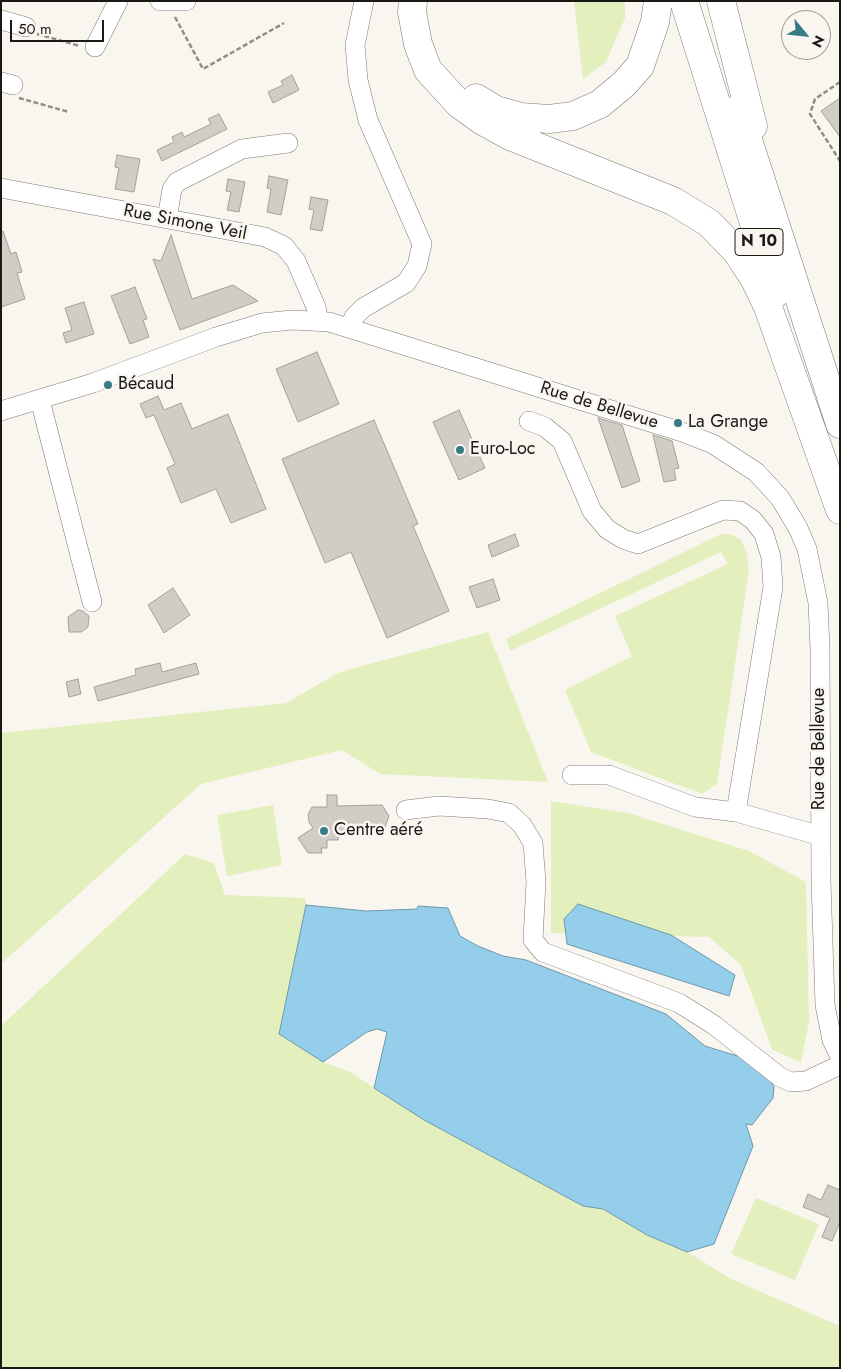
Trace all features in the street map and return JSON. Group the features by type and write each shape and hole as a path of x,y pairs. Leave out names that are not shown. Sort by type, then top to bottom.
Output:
{"highway":[{"path":"413,1 412,12 418,44 428,70 459,104 481,120 510,136 673,201 709,223 737,252 754,278 768,307 840,510"},
{"path":"427,1 429,29 438,55 451,77 471,95 496,110 521,117 549,119 573,116 600,104 624,84 640,66 655,22 658,1"},
{"name":"N 10","path":"684,1 764,257 840,482"},
{"name":"N 10","path":"703,1 840,424"},
{"path":"721,1 798,294"}],"street":[{"path":"95,47 118,1"},
{"path":"164,2 186,1"},
{"path":"350,327 354,317 363,308 406,283 417,266 422,244 368,120 358,80 355,45 359,16 364,1"},
{"path":"1,20 26,27"},
{"path":"167,220 172,189 177,182 242,149 288,143"},
{"name":"Rue Simone Veil","path":"1,188 265,237 284,246 296,261 316,307 319,322"},
{"name":"Rue de Bellevue","path":"1,411 40,400 216,336 262,323 292,320 319,322 350,327 682,432 713,444 756,472 780,498 798,528 806,549 818,604 821,836 826,1005 832,1040 840,1057"},
{"path":"40,400 92,602"},
{"path":"529,421 545,427 562,441 592,511 607,529 623,539 638,544 723,510 740,512 753,520 764,534 771,557 773,587 736,812"},
{"path":"572,775 609,775 695,807 736,812 821,836"},
{"path":"406,810 440,806 488,809 509,813 522,825 533,843 536,882 533,940 543,952 679,1003 714,1025 780,1077 791,1082 806,1081 840,1065"}],"path":[{"path":"164,2 203,69 284,23"},
{"path":"26,27 30,32 82,47 95,47"},
{"path":"840,82 815,99 810,114 840,161"},
{"path":"7,83 18,98 69,112"}],"green space":[{"path":"574,1 625,1 625,18 606,62 583,79"},
{"path":"721,534 733,535 741,540 747,554 749,570 717,784 702,794 591,752 565,690 632,656 615,616 728,564 721,552 510,651 506,639"},
{"path":"488,632 548,782 380,774 342,750 201,784 1,964 1,733 286,703 340,672"},
{"path":"551,801 628,813 749,851 806,882 809,1022 801,1063 772,1049 741,965 709,937 551,933"},
{"path":"273,805 282,865 227,876 217,815"},
{"path":"185,854 214,863 225,895 305,898 306,905 279,1034 323,1062 350,1072 424,1120 583,1206 603,1209 647,1235 687,1252 731,1279 840,1326 840,1368 1,1368 1,1026"},
{"path":"756,1198 819,1224 795,1280 731,1254"}],"water":[{"path":"578,904 671,935 735,975 729,996 567,944 564,919"},
{"path":"306,905 366,911 417,909 418,906 448,908 460,936 478,946 503,956 526,960 666,1014 705,1046 744,1058 762,1068 774,1087 773,1098 752,1125 746,1124 753,1146 714,1244 687,1252 647,1235 603,1209 583,1206 424,1120 374,1088 387,1032 377,1029 367,1032 323,1062 279,1034"}],"building":[{"path":"292,75 299,90 273,103 268,92 283,85 281,81"},
{"path":"840,98 840,137 821,111"},
{"path":"219,114 227,129 162,161 157,150 174,142 172,137 182,132 184,137 211,124 208,119"},
{"path":"117,155 140,159 134,192 115,189 119,168 115,167"},
{"path":"269,176 288,180 281,215 267,212 271,189 267,188"},
{"path":"228,179 245,182 239,212 227,210 231,192 226,191"},
{"path":"311,197 328,200 322,231 310,229 314,210 309,209"},
{"path":"1,231 3,231 11,254 16,252 22,272 17,273 25,299 1,307"},
{"path":"171,235 192,299 233,285 258,301 180,330 153,259 161,261"},
{"path":"135,287 147,319 143,320 149,337 130,344 111,296"},
{"path":"84,302 94,334 66,343 63,333 72,330 65,308"},
{"path":"317,352 339,404 298,422 276,369"},
{"path":"158,396 164,410 181,403 192,429 228,414 266,509 231,523 216,489 181,503 167,468 175,464 154,415 146,418 140,404"},
{"path":"459,410 485,468 459,480 433,422"},
{"path":"598,418 622,425 640,481 622,488"},
{"path":"374,420 418,524 413,526 449,611 387,638 351,552 325,563 282,459"},
{"path":"653,435 672,441 679,468 674,469 676,480 664,482"},
{"path":"515,534 519,546 492,557 488,545"},
{"path":"493,579 500,600 477,608 469,587"},
{"path":"173,588 190,615 164,633 148,605"},
{"path":"78,610 83,611 89,616 88,627 81,632 69,632 68,617"},
{"path":"160,663 162,672 196,663 199,674 98,701 94,687 136,675 135,669"},
{"path":"78,679 81,694 69,697 66,682"},
{"name":"Centre aéré","path":"327,795 337,795 337,806 382,805 389,816 383,833 340,833 338,840 327,840 327,848 321,848 322,853 308,853 298,838 313,828 309,822 308,814 312,807 327,807"},
{"path":"828,1185 840,1190 840,1222 832,1241 822,1237 830,1218 803,1207 808,1194 821,1200"}],"place":[{"name":"Bécaud","path":"108,385"},
{"name":"La Grange","path":"678,423"},
{"name":"Euro-Loc","path":"460,450"},
{"name":"Centre aéré","path":"324,831"}]}
